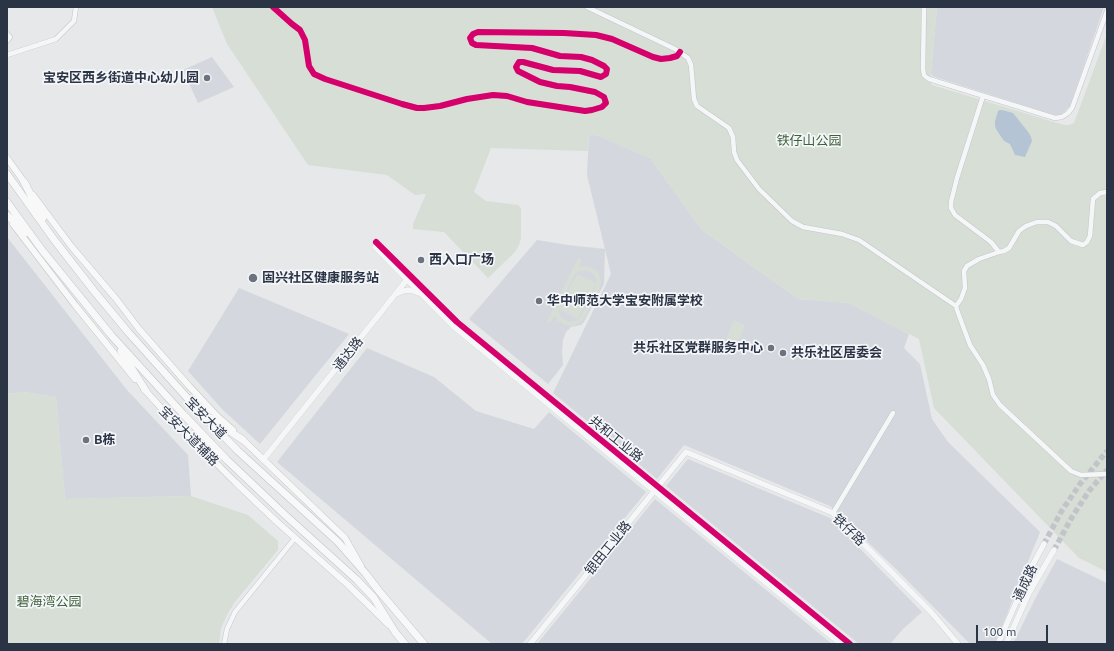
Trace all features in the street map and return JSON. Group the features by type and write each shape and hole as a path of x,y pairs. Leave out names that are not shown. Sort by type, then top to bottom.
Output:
{"main road":[{"path":"7,158 71,246 117,300 139,329 212,411 345,538 366,574"},
{"name":"宝安大道","path":"7,174 55,241 123,326 198,410 238,451 338,542 424,644"},
{"path":"24,182 55,241"},
{"name":"宝安大道","path":"7,202 42,250 111,335 227,460 357,580 374,598 395,632 405,644"},
{"path":"7,216 42,250"},
{"name":"宝安大道辅路","path":"7,216 75,305 163,410 235,482 348,585 395,632"},
{"path":"111,335 146,391"},
{"path":"198,410 243,440"}],"street":[{"path":"7,55 56,39 74,21 76,7"},
{"path":"273,7 300,30 305,40 308,66 314,74 417,108 440,106 493,95 507,96 527,102 585,111 602,107 606,103 604,97 590,91 540,82 518,71 516,67 519,62 523,62 553,70 580,71 601,77 606,74 607,69 604,66 592,60 581,57 560,56 532,48 476,45 472,43 470,38 473,34 478,32 596,35 626,44 653,57 661,59 670,58 678,54"},
{"path":"587,7 675,48 678,54 688,58 691,65 694,99 697,106 729,128 733,137 734,152 737,160 758,189 792,221 803,227 842,234 858,240 956,306 970,345 983,365 989,379 993,395 1000,405 1071,471 1080,474 1107,474"},
{"path":"924,7 924,75 929,79 1055,118 1062,117 1072,108 1107,11"},
{"path":"7,34 10,37 7,41"},
{"path":"983,96 957,178 951,208 955,215 991,242 999,252"},
{"path":"956,306 961,299 965,288 964,271 967,266 979,258 1004,251 1009,248 1019,231 1026,226 1037,222 1048,222 1056,226 1071,241 1083,245 1087,242 1090,236 1093,199 1100,193 1107,192"},
{"name":"共和工业路","path":"375,245 408,278 457,322 841,644"},
{"name":"共和工业路","path":"408,278 426,299 453,326 850,644"},
{"name":"通达路","path":"263,460 408,278"},
{"path":"390,300 398,293 408,290 417,293 426,299"},
{"path":"833,513 893,414"},
{"name":"银田工业路","path":"530,644 686,452"},
{"name":"铁仔路","path":"686,452 833,513 931,612 958,644"},
{"path":"224,644 227,629 235,612 295,538"},
{"name":"通成路","path":"998,644 1044,544"},
{"name":"通成路","path":"1006,644 1029,593 1054,550"}],"shaded area":[{"path":"937,7 1104,7 1070,106 1063,113 1054,115 932,76 931,73"},
{"name":"宝安区西乡街道中心幼儿园","path":"212,57 234,87 198,103 183,70"},
{"path":"589,134 599,136 650,158 702,230 798,299 849,303 909,334 904,348 920,364 932,419 948,442 1040,532 995,644 970,644 896,569 830,506 684,445 657,479 553,393 611,274 587,175"},
{"path":"7,237 127,390 188,455 191,496 65,499 56,397 24,392 7,394"},
{"name":"华中师范大学宝安附属学校","path":"537,240 605,249 604,284 584,322 581,325 571,327 566,332 563,340 563,365 548,384 469,319"},
{"path":"239,288 349,334 260,444 223,410 188,371"},
{"path":"367,348 434,377 476,411 534,429 549,412 646,492 522,644 492,644 277,462"},
{"path":"688,459 830,518 922,612 903,629 890,644 859,644 666,486"},
{"path":"655,499 832,644 537,644"},
{"path":"1057,559 1107,583 1107,644 1013,644"}],"green space":[{"name":"铁仔山公园","path":"212,7 937,7 930,82 932,85 1064,125 1074,123 1107,34 1107,572 1079,558 934,408 919,339 849,303 798,299 702,230 650,158 599,136 589,134 588,151 491,148 474,192 486,201 518,205 521,208 521,238 515,252 488,278 444,232 413,229 413,224 426,194 415,195 387,175 308,165 227,44"},
{"path":"578,258 582,260 579,267 586,266 597,271 601,282 599,289 585,317 580,323 573,326 565,325 558,321 555,315 550,323 547,321","holes":["586,270 593,274 597,283 577,274 559,309 575,274","596,283 580,318 575,321 569,322 562,318 559,313 559,309 578,319"]},
{"path":"734,320 745,325 735,349 724,344"},
{"name":"碧海湾公园","path":"24,392 56,397 65,499 191,496 248,515 278,541 278,550 234,603 227,615 221,628 219,644 7,644 7,394"}],"water":[{"path":"1000,110 1013,113 1029,133 1032,141 1025,157 1015,155 1010,144 1004,141 996,129 995,121 998,111"}],"tunnel":[{"path":"1044,544 1061,512 1080,484 1107,451"},
{"path":"1054,550 1072,517 1089,491 1107,470"}],"cycle path":[{"path":"273,7 300,30 305,40 309,66 314,74 325,79 417,108 440,106 467,99 493,95 507,96 527,102 585,111 602,107 606,103 604,97 595,92 540,82 518,71 516,67 519,62 523,62 553,70 580,71 601,77 606,74 607,69 604,66 592,60 581,57 560,56 532,48 476,45 472,43 470,38 473,34 478,32 596,35 612,39 661,59 677,56 680,52"},
{"path":"376,242 457,322 850,644"}],"place":[{"name":"宝安区西乡街道中心幼儿园","path":"207,78"},
{"name":"西入口广场","path":"421,260"},
{"name":"固兴社区健康服务站","path":"253,278"},
{"name":"华中师范大学宝安附属学校","path":"539,301"},
{"name":"共乐社区党群服务中心","path":"771,348"},
{"name":"共乐社区居委会","path":"783,353"},
{"name":"B栋","path":"86,440"}]}
